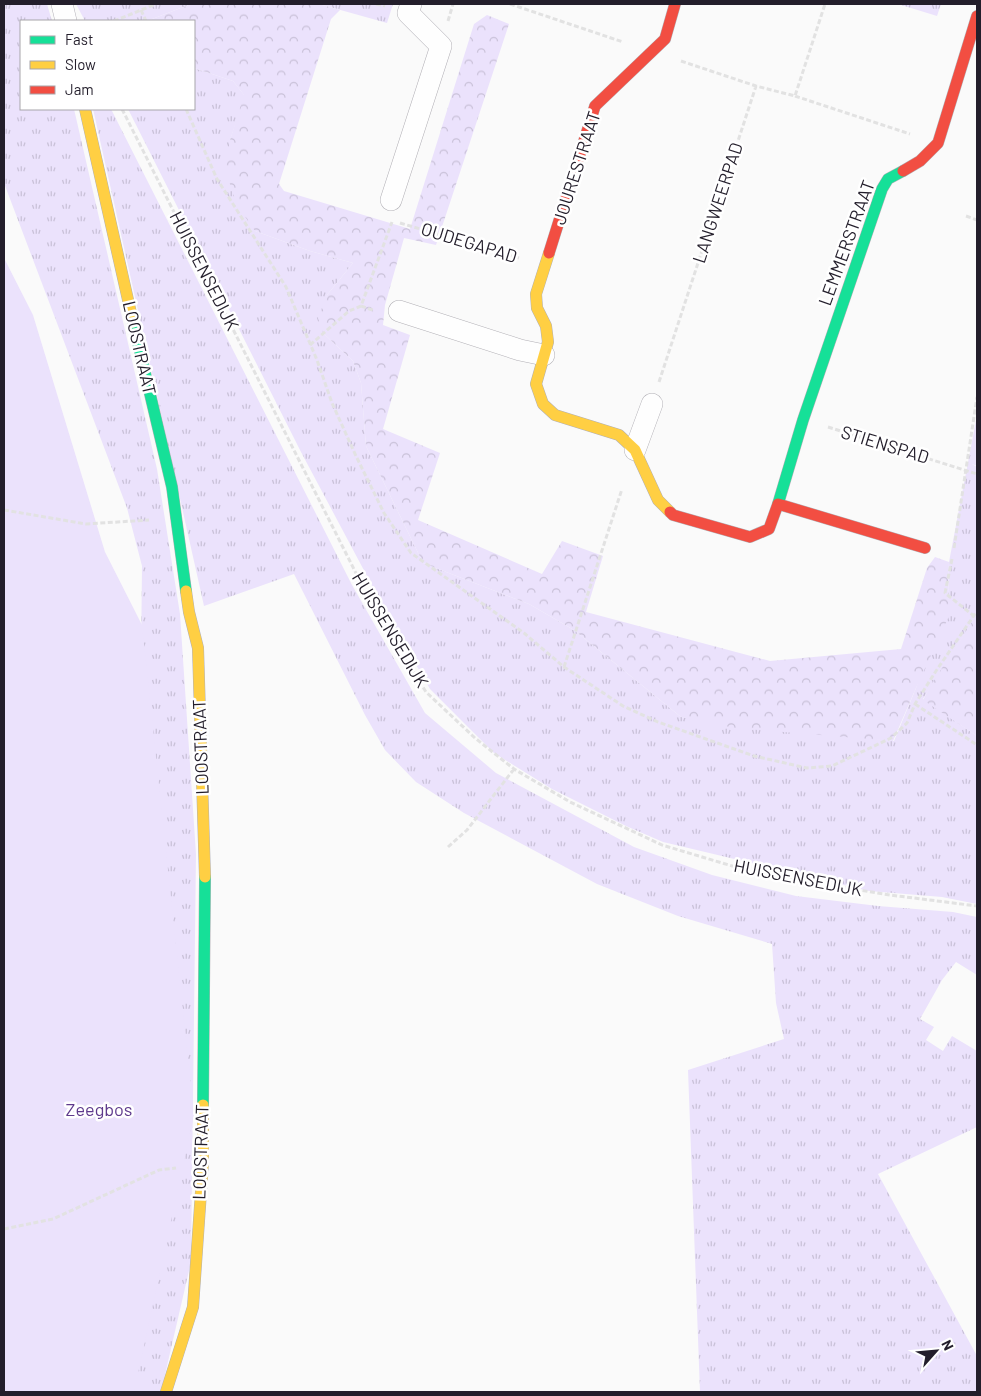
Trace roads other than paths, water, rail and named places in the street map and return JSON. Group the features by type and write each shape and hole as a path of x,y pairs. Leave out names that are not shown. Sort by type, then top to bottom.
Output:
{"street":[{"path":"391,210 441,46 408,13 411,4"},
{"name":"JOURESTRAAT","path":"635,450 619,434 555,415 543,404 536,384 548,342 546,326 537,308 536,294 595,106 665,39 675,4"},
{"name":"LEMMERSTRAAT","path":"635,450 658,500 673,515 750,537 769,529 803,420 882,188 888,179 920,161 938,143 977,16"},
{"name":"LOOSTRAAT","path":"85,110 172,487 190,612 198,648 205,878 203,1164 193,1306 166,1392"},
{"path":"399,311 520,350 544,355"},
{"path":"635,450 652,404"},
{"path":"778,504 925,548"}],"park label":[{"name":"Zeegbos","path":"99,1110"}]}
